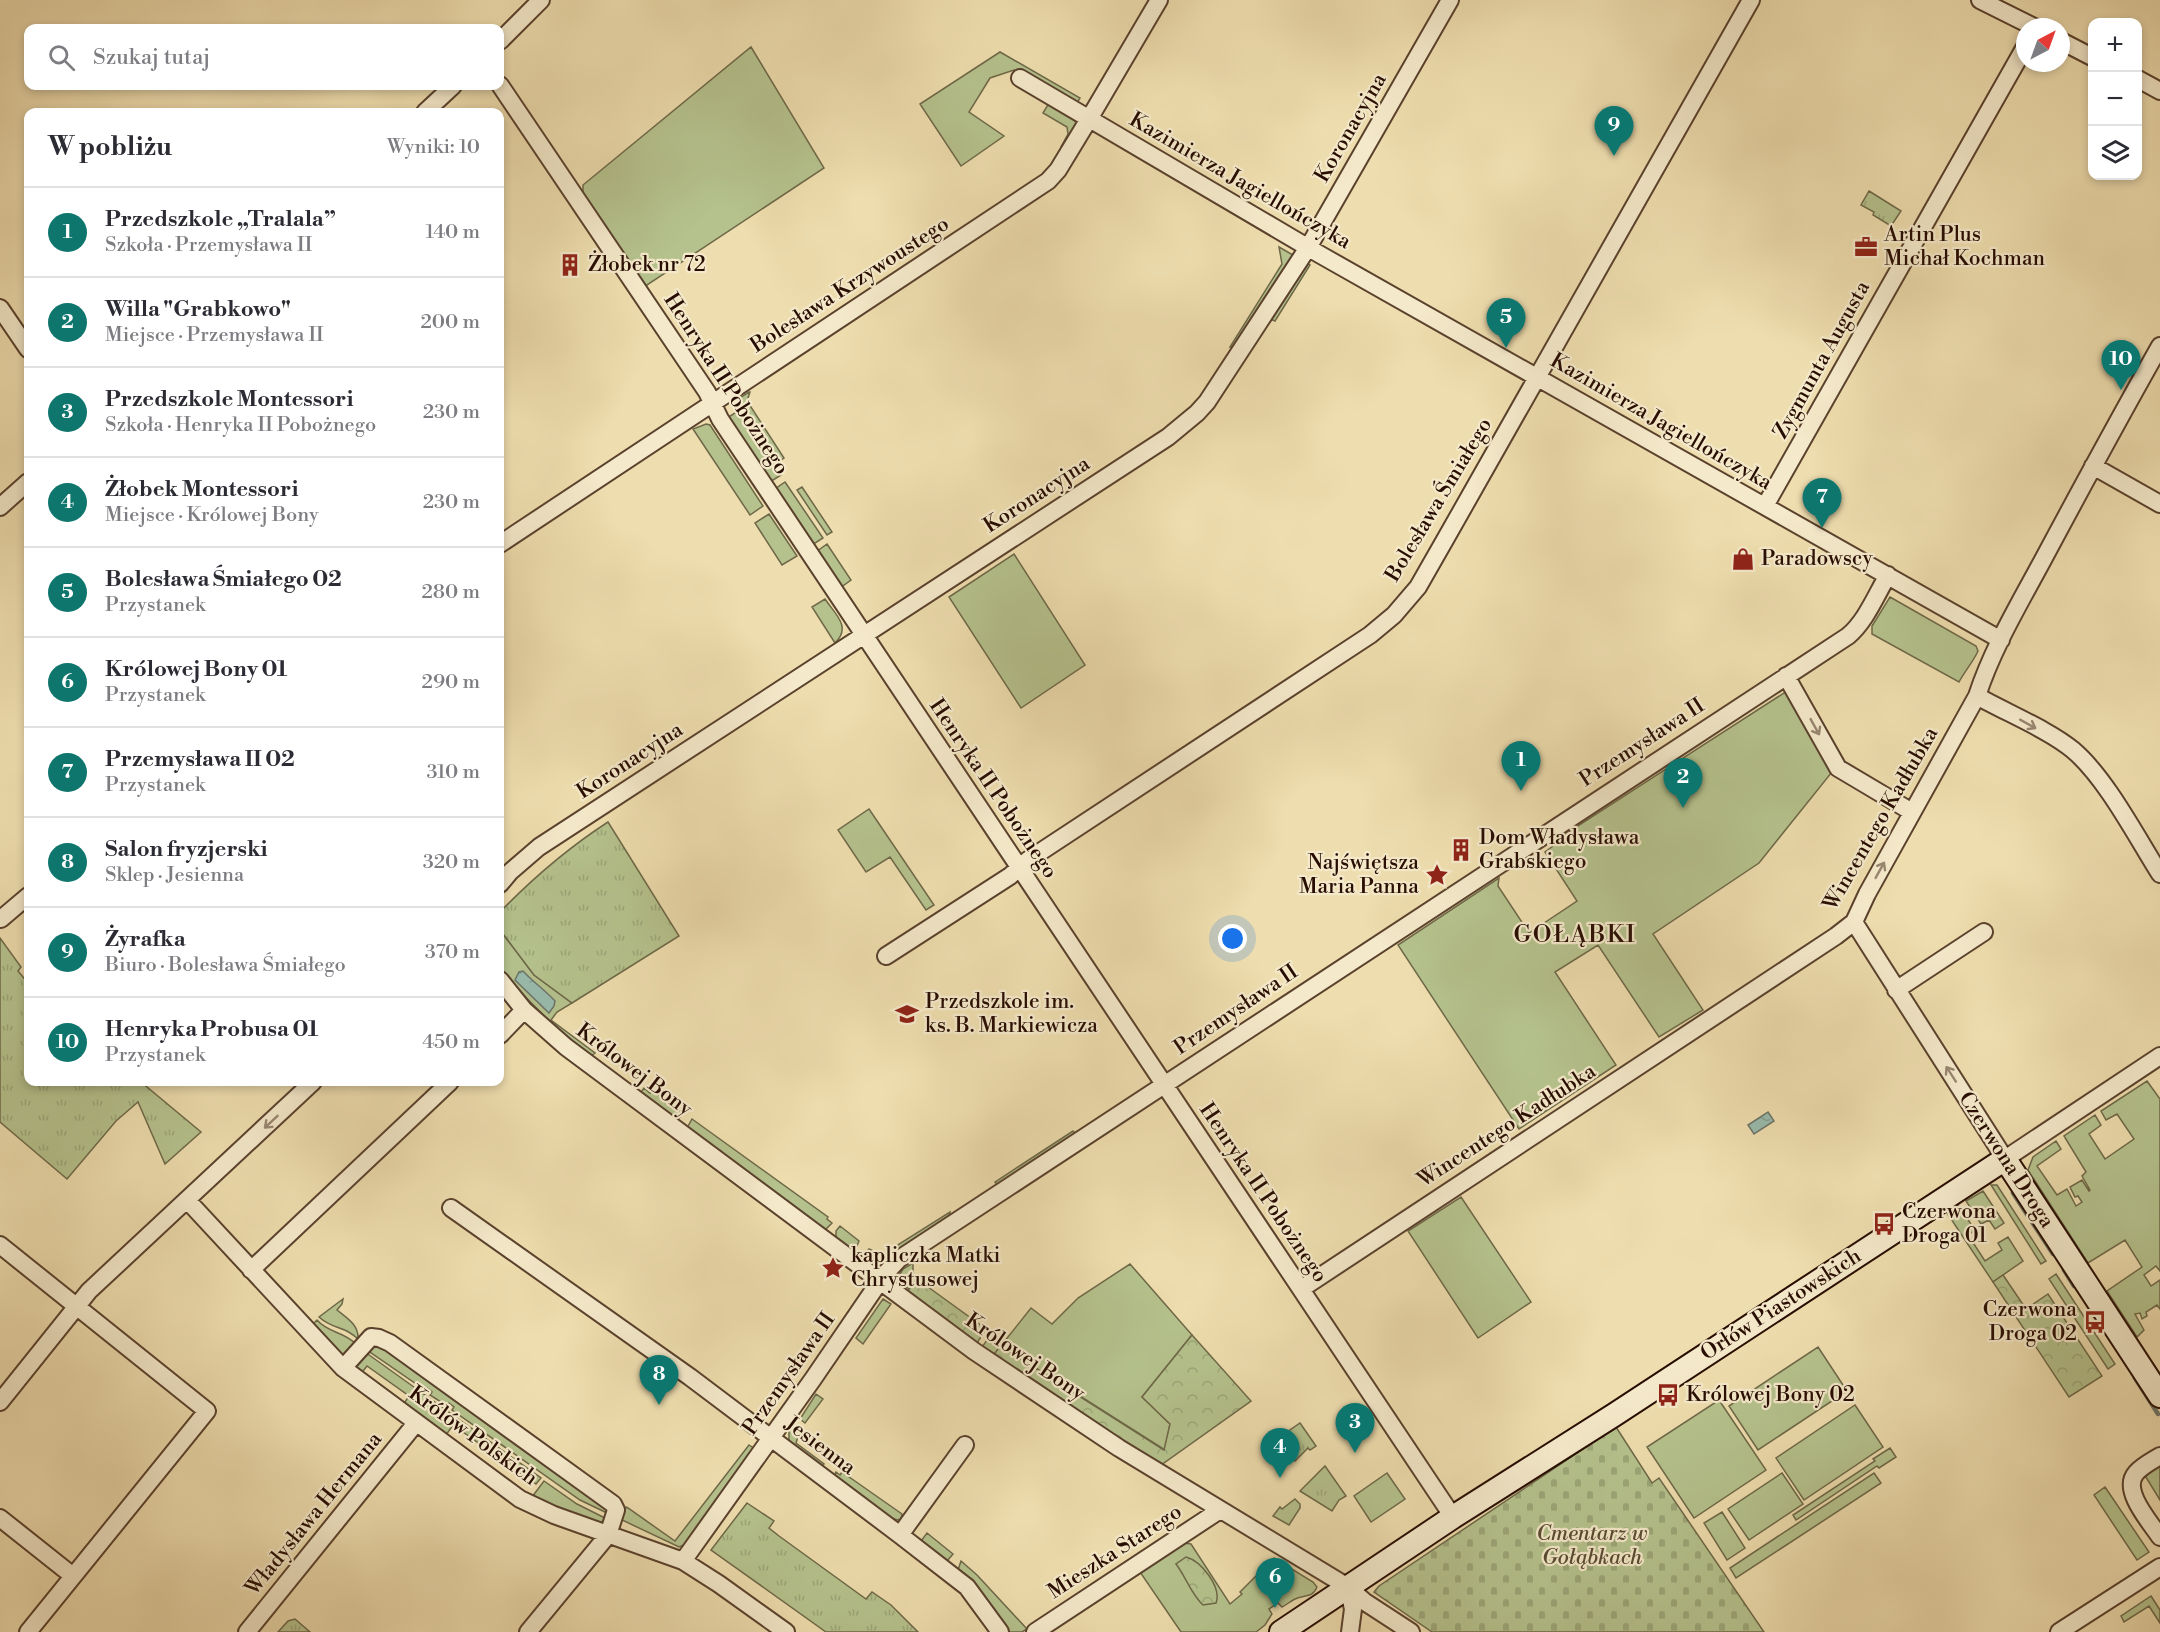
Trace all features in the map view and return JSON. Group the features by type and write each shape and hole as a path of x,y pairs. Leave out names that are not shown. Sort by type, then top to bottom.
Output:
{"street":[{"path":"504,37 541,0"},
{"name":"Bolesława Krzywoustego","path":"504,541 1048,181 1058,170 1159,0"},
{"name":"Koronacyjna","path":"504,880 539,847 1168,437 1197,413 1220,384 1309,246 1450,0"},
{"name":"Bolesława Śmiałego","path":"886,956 1010,876 1224,730 1370,635 1394,615 1418,586 1751,0"},
{"path":"1980,0 2016,18"},
{"path":"2070,46 2088,55"},
{"name":"Zygmunta Augusta","path":"1766,506 2016,64"},
{"name":"Kazimierza Jagiellończyka","path":"1020,78 1537,377 2001,639"},
{"path":"2142,82 2160,91"},
{"path":"429,108 449,90"},
{"name":"Henryka II Pobożnego","path":"503,90 714,403 720,419 863,634 1453,1517"},
{"path":"0,308 24,343"},
{"name":"Wincentego Kadłubka","path":"1300,1289 1854,922 1977,696 2001,639 2160,346"},
{"path":"2093,466 2160,504"},
{"path":"0,507 24,486"},
{"name":"Przemysława II","path":"683,1561 891,1266 899,1259 1855,630 1888,575"},
{"path":"1786,676 1838,768 1912,812"},
{"path":"1977,696 2071,748 2085,761 2101,781 2160,874"},
{"path":"1,920 24,900"},
{"name":"Czerwona Droga","path":"1854,922 2160,1396"},
{"path":"1896,990 1984,932"},
{"name":"Królowej Bony","path":"504,985 524,1011 566,1047 974,1351 1119,1448 1348,1587 1365,1602 1411,1632"},
{"path":"504,1031 524,1011"},
{"name":"Orłów Piastowskich","path":"1281,1632 1453,1517 1624,1408 2160,1056"},
{"path":"0,1402 90,1291 309,1086"},
{"path":"251,1270 446,1086"},
{"name":"Królów Polskich","path":"187,1200 342,1368 520,1499 537,1509 683,1561 786,1632"},
{"name":"Jesienna","path":"451,1208 592,1306 900,1534 967,1587 1000,1632"},
{"path":"0,1245 207,1411 28,1632"},
{"path":"342,1368 371,1338 379,1338 390,1343 614,1504 616,1510 608,1535 528,1632"},
{"name":"Władysława Hermana","path":"247,1632 416,1423"},
{"path":"900,1534 965,1445"},
{"path":"2160,1456 2136,1473 2132,1494 2160,1537"},
{"name":"Mieszka Starego","path":"1035,1632 1220,1510"},
{"path":"0,1518 73,1576"},
{"path":"2059,1632 2160,1567"},
{"path":"1348,1587 1353,1609 1350,1632"}],"green space":[{"path":"751,47 824,168 644,287 583,196 583,185"},
{"path":"1000,52 1080,98 1077,103 1014,70 990,78 969,112 1004,136 961,166 920,104"},
{"path":"1049,103 1069,115 1077,125 1063,148 1061,147 1068,134 1067,127 1043,113"},
{"path":"1869,191 1901,211 1891,226 1861,205"},
{"path":"1279,247 1293,255 1236,347 1230,347 1282,264"},
{"path":"1305,262 1310,265 1275,321 1268,318"},
{"path":"749,392 747,401 784,458 778,462 739,403 738,399"},
{"path":"738,411 781,475 770,482 727,418"},
{"path":"706,424 710,425 763,506 750,515 693,429"},
{"path":"785,482 823,538 812,545 775,489"},
{"path":"802,487 832,532 827,535 797,490"},
{"path":"769,514 797,556 782,565 755,523"},
{"path":"827,544 851,580 840,588 816,552"},
{"path":"1014,554 1085,665 1021,708 949,597"},
{"path":"1890,597 1976,646 1978,651 1959,682 1872,634 1872,626"},
{"path":"825,599 842,626 840,637 835,643 812,607"},
{"path":"1787,691 1832,772 1759,863 1653,934 1703,1010 1659,1037 1598,945 1555,972 1616,1065 1519,1129 1398,945 1499,878 1498,886 1529,933 1577,901 1545,852 1559,838"},
{"path":"869,809 934,905 926,910 890,857 866,872 838,830"},
{"path":"608,822 679,936 572,1003 534,975 504,935 504,908 551,864"},
{"path":"504,935 534,975 572,1003 557,1012 551,1020 595,1053 591,1056 566,1036 504,973"},
{"path":"0,938 21,967 18,971 24,978 24,1086 146,1086 201,1132 165,1164 138,1102 116,1121 67,1179 0,1122"},
{"path":"2147,1081 2160,1099 2160,1271 2156,1266 2144,1275 2151,1286 2160,1280 2160,1309 2157,1305 2146,1312 2147,1316 2142,1319 2140,1313 2135,1314 2144,1330 2137,1337 2107,1291 2142,1267 2125,1240 2088,1263 2028,1170 2033,1157 2056,1141 2061,1149 2037,1166 2057,1195 2067,1189 2076,1206 2082,1202 2078,1196 2075,1197 2070,1187 2082,1180 2089,1191 2082,1176 2086,1172 2064,1136 2095,1115 2101,1125 2089,1134 2105,1159 2134,1139 2117,1114 2106,1120 2101,1111"},
{"path":"644,1088 650,1093 653,1091 683,1113 677,1121 641,1092"},
{"path":"692,1119 828,1217 827,1219 832,1223 825,1230 687,1128"},
{"path":"1073,1131 1075,1133 1073,1137 998,1185 995,1182"},
{"path":"1991,1185 1997,1185 2046,1261 2041,1264"},
{"path":"1983,1191 2004,1223 1995,1229 1989,1220 1981,1224 1966,1201"},
{"path":"1461,1197 1531,1302 1478,1338 1408,1231"},
{"path":"1958,1205 1975,1230 1968,1235 1985,1261 2002,1250 1998,1243 2008,1237 2023,1261 1993,1282 1947,1213"},
{"path":"950,1212 949,1218 885,1263 877,1267 864,1259 869,1249 882,1255"},
{"path":"840,1226 859,1241 856,1248 851,1250 836,1238 836,1231"},
{"path":"913,1263 913,1276 917,1279 909,1289 901,1283 900,1274 903,1269"},
{"path":"1130,1264 1192,1335 1142,1397 1170,1424 1165,1450 1001,1346 993,1356 982,1347 992,1333 1004,1342 1031,1308 1052,1324 1078,1298"},
{"path":"2056,1274 2115,1364 2108,1369 2049,1279"},
{"path":"2003,1275 2026,1309 2048,1294 2102,1376 2069,1397 1993,1282"},
{"path":"917,1279 986,1329 977,1343 907,1292"},
{"path":"343,1299 337,1310 357,1330 358,1339 348,1331 329,1324 319,1317"},
{"path":"883,1299 891,1304 863,1344 856,1338"},
{"path":"317,1320 356,1344 346,1356 342,1356 310,1327"},
{"path":"1192,1335 1251,1401 1161,1465 993,1356 1000,1346 1164,1450 1170,1424 1142,1397"},
{"path":"380,1346 605,1507 609,1514 580,1500 452,1410 454,1407 449,1403 447,1406 430,1395 432,1392 427,1388 425,1390 367,1350"},
{"path":"1818,1347 1847,1391 1758,1450 1729,1406"},
{"path":"365,1352 541,1478 536,1484 453,1425 446,1435 403,1405 409,1396 367,1366 360,1375 356,1364"},
{"path":"816,1394 823,1399 805,1423 800,1419"},
{"path":"1719,1400 1766,1470 1694,1518 1647,1447"},
{"path":"1855,1405 1883,1447 1804,1500 1776,1458"},
{"path":"1300,1423 1316,1446 1310,1450 1308,1448 1295,1461 1277,1442 1277,1439"},
{"path":"794,1425 800,1430 796,1443 824,1464 822,1467 789,1442 789,1431"},
{"name":"Cmentarz w Gołąbkach","path":"1616,1427 1652,1483 1659,1478 1764,1632 1432,1632 1374,1592 1379,1586"},
{"path":"749,1445 755,1449 684,1545 679,1547 620,1519 626,1507 675,1541"},
{"path":"1890,1448 1896,1457 1879,1468 1877,1466 1796,1520 1793,1515 1875,1461 1873,1459"},
{"path":"2160,1465 2160,1500 2144,1474"},
{"path":"1325,1466 1346,1496 1339,1500 1332,1511 1300,1491"},
{"path":"836,1472 840,1475 842,1472 902,1514 901,1519 892,1518 834,1476"},
{"path":"1387,1473 1405,1499 1371,1522 1354,1496"},
{"path":"1782,1473 1803,1504 1749,1540 1728,1509"},
{"path":"1874,1473 1881,1483 1736,1578 1730,1568"},
{"path":"544,1481 577,1504 607,1519 603,1523 597,1523 532,1497"},
{"path":"2105,1487 2149,1552 2137,1560 2094,1495"},
{"path":"1295,1499 1300,1504 1300,1508 1289,1525 1273,1516 1280,1507 1282,1509"},
{"path":"747,1503 774,1521 769,1528 779,1536 866,1599 872,1592 891,1605 918,1632 826,1632 711,1550"},
{"path":"1722,1512 1745,1548 1727,1560 1704,1523"},
{"path":"927,1533 953,1554 947,1561 921,1541"},
{"path":"1184,1543 1191,1544 1230,1604 1274,1558 1313,1582 1317,1587 1310,1595 1295,1599 1282,1607 1278,1603 1269,1609 1272,1614 1265,1625 1256,1632 1181,1632 1140,1572"},
{"path":"1186,1557 1204,1569 1213,1582 1217,1597 1216,1603 1203,1605 1195,1596 1176,1564"},
{"path":"961,1561 1027,1629 1022,1632 1009,1632 981,1592 958,1570"},
{"path":"2151,1596 2160,1610 2160,1623 2149,1606 2124,1622 2121,1616"},
{"path":"295,1619 310,1632 278,1632 288,1621"}],"water":[{"path":"523,971 555,1001 549,1013 515,980 519,972"},
{"path":"1768,1112 1774,1121 1754,1134 1748,1125"}],"waterway":[{"path":"2013,1193 2053,1254"},
{"path":"2064,1270 2074,1286"},
{"path":"2135,1378 2158,1414"}],"place":[{"name":"Żyrafka","path":"1614,156"},
{"name":"Artin Plus Michał Kochman","path":"1866,247"},
{"name":"Żłobek nr 72","path":"570,265"},
{"name":"Bolesława Śmiałego 02","path":"1506,348"},
{"name":"Henryka Probusa 01","path":"2121,390"},
{"name":"Przemysława II 02","path":"1822,528"},
{"name":"Paradowscy","path":"1743,559"},
{"name":"Przedszkole „Tralala”","path":"1521,791"},
{"name":"Willa \"Grabkowo\"","path":"1683,808"},
{"name":"Dom Władysława Grabskiego","path":"1461,850"},
{"name":"Najświętsza Maria Panna","path":"1437,875"},
{"name":"Przedszkole im. ks. B. Markiewicza","path":"907,1014"},
{"name":"Czerwona Droga 01","path":"1884,1224"},
{"name":"kapliczka Matki Chrystusowej","path":"833,1268"},
{"name":"Czerwona Droga 02","path":"2095,1322"},
{"name":"Królowej Bony 02","path":"1668,1395"},
{"name":"Salon fryzjerski","path":"659,1405"},
{"name":"Przedszkole Montessori","path":"1355,1453"},
{"name":"Żłobek Montessori","path":"1280,1478"},
{"name":"Królowej Bony 01","path":"1275,1608"}],"district":[{"name":"GOŁĄBKI","path":"1575,935"}]}
